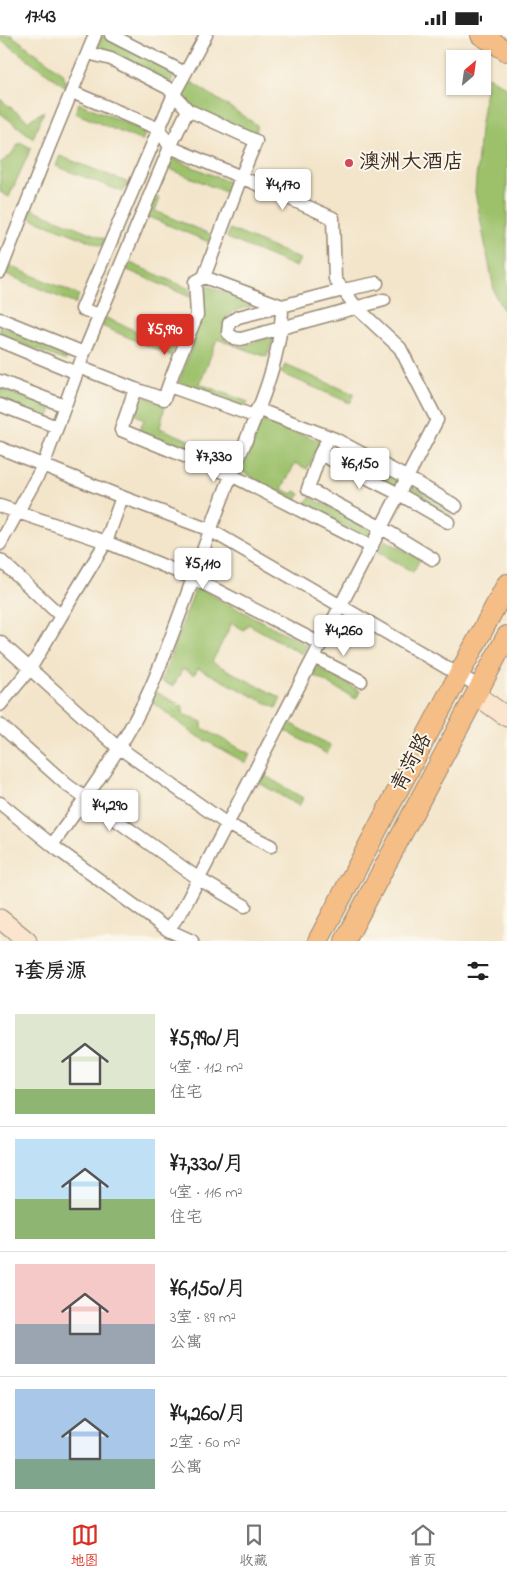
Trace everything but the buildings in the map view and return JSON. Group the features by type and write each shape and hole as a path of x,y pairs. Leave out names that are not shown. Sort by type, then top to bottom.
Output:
{"main road":[{"path":"481,35 507,51"},
{"name":"青菏路","path":"318,941 507,584"},
{"name":"青菏路","path":"345,941 507,637"}],"street":[{"path":"111,35 185,73"},
{"path":"100,315 82,309 174,94 206,35"},
{"path":"0,272 72,92 90,41 112,59 168,88 188,110 256,141 204,277 195,282 197,315 164,399 0,341"},
{"path":"72,92 159,129 170,147 333,218 335,279 356,307 400,348 438,420 199,879 183,909 168,930"},
{"path":"0,544 42,466 84,353 170,147 188,110"},
{"path":"204,277 282,307"},
{"path":"378,283 238,317 229,323 228,333 234,338 241,339 384,300"},
{"path":"52,845 119,748 152,685 276,358 282,327 282,307"},
{"path":"0,319 84,353"},
{"path":"0,381 65,406"},
{"path":"168,386 256,412 329,437 408,478 456,506"},
{"path":"135,389 121,431 231,475 372,547"},
{"path":"0,405 57,427"},
{"path":"298,510 308,489 320,454 329,437"},
{"path":"0,448 122,497 210,529 458,675 507,717"},
{"path":"320,454 399,494 448,522"},
{"path":"308,489 382,528 433,559"},
{"path":"0,705 30,669 106,541 122,497"},
{"path":"0,506 106,541 193,577 321,644"},
{"path":"0,561 60,616"},
{"path":"0,642 119,748 227,824 271,846"},
{"path":"314,657 361,681"},
{"path":"0,725 85,798 199,879 245,906"},
{"path":"0,803 52,845 168,930 192,941"},
{"path":"0,919 27,941"}],"green space":[{"path":"0,35 11,35 63,73 67,88 0,39"},
{"path":"102,36 175,72 170,85 96,49"},
{"path":"491,78 507,88 507,317 495,295 475,192 480,129 485,95 491,95"},
{"path":"187,79 257,125 255,136 195,109 180,92"},
{"path":"0,99 28,121 44,111 33,138 0,113"},
{"path":"79,103 146,131 142,141 75,113"},
{"path":"20,142 31,148 9,197 0,192 0,163 10,156"},
{"path":"60,156 127,182 123,192 56,166"},
{"path":"169,157 236,185 232,195 165,167"},
{"path":"154,195 160,198 155,211 212,235 209,242 146,216"},
{"path":"32,209 105,239 102,246 28,217"},
{"path":"230,229 300,259 296,267 227,238"},
{"path":"128,262 190,289 190,297 125,269"},
{"path":"10,266 79,295 75,304 6,274"},
{"path":"203,284 256,305 236,311 227,317 224,338 243,347 274,336 267,357 217,339 200,384 248,402 246,407 179,382 202,319"},
{"path":"106,318 175,348 171,356 102,326"},
{"path":"0,326 69,353 66,361 0,335"},
{"path":"285,365 354,394 350,403 281,373"},
{"path":"0,388 52,409 48,419 0,400"},
{"path":"143,396 165,405 160,428 227,456 223,466 138,432 144,420 133,413"},
{"path":"259,420 321,441 307,469 295,463 282,489 293,494 295,491 300,494 296,503 240,470"},
{"path":"334,445 401,479 397,487 330,453"},
{"path":"413,487 453,509 449,517 409,496"},
{"path":"310,497 376,532 372,540 305,505"},
{"path":"385,540 420,559 413,572 379,553"},
{"path":"196,587 307,645 302,654 248,624 244,630 232,623 212,662 281,698 276,708 198,668 194,675 183,669 173,686 161,681"},
{"path":"315,666 360,691 356,699 311,674"},
{"path":"154,691 183,707 183,714 202,722 202,728 250,754 246,763 194,734 151,701"},
{"path":"287,721 331,746 327,754 282,729"},
{"path":"259,772 303,798 299,806 254,780"}],"place":[{"name":"澳洲大酒店","path":"349,163"}]}
